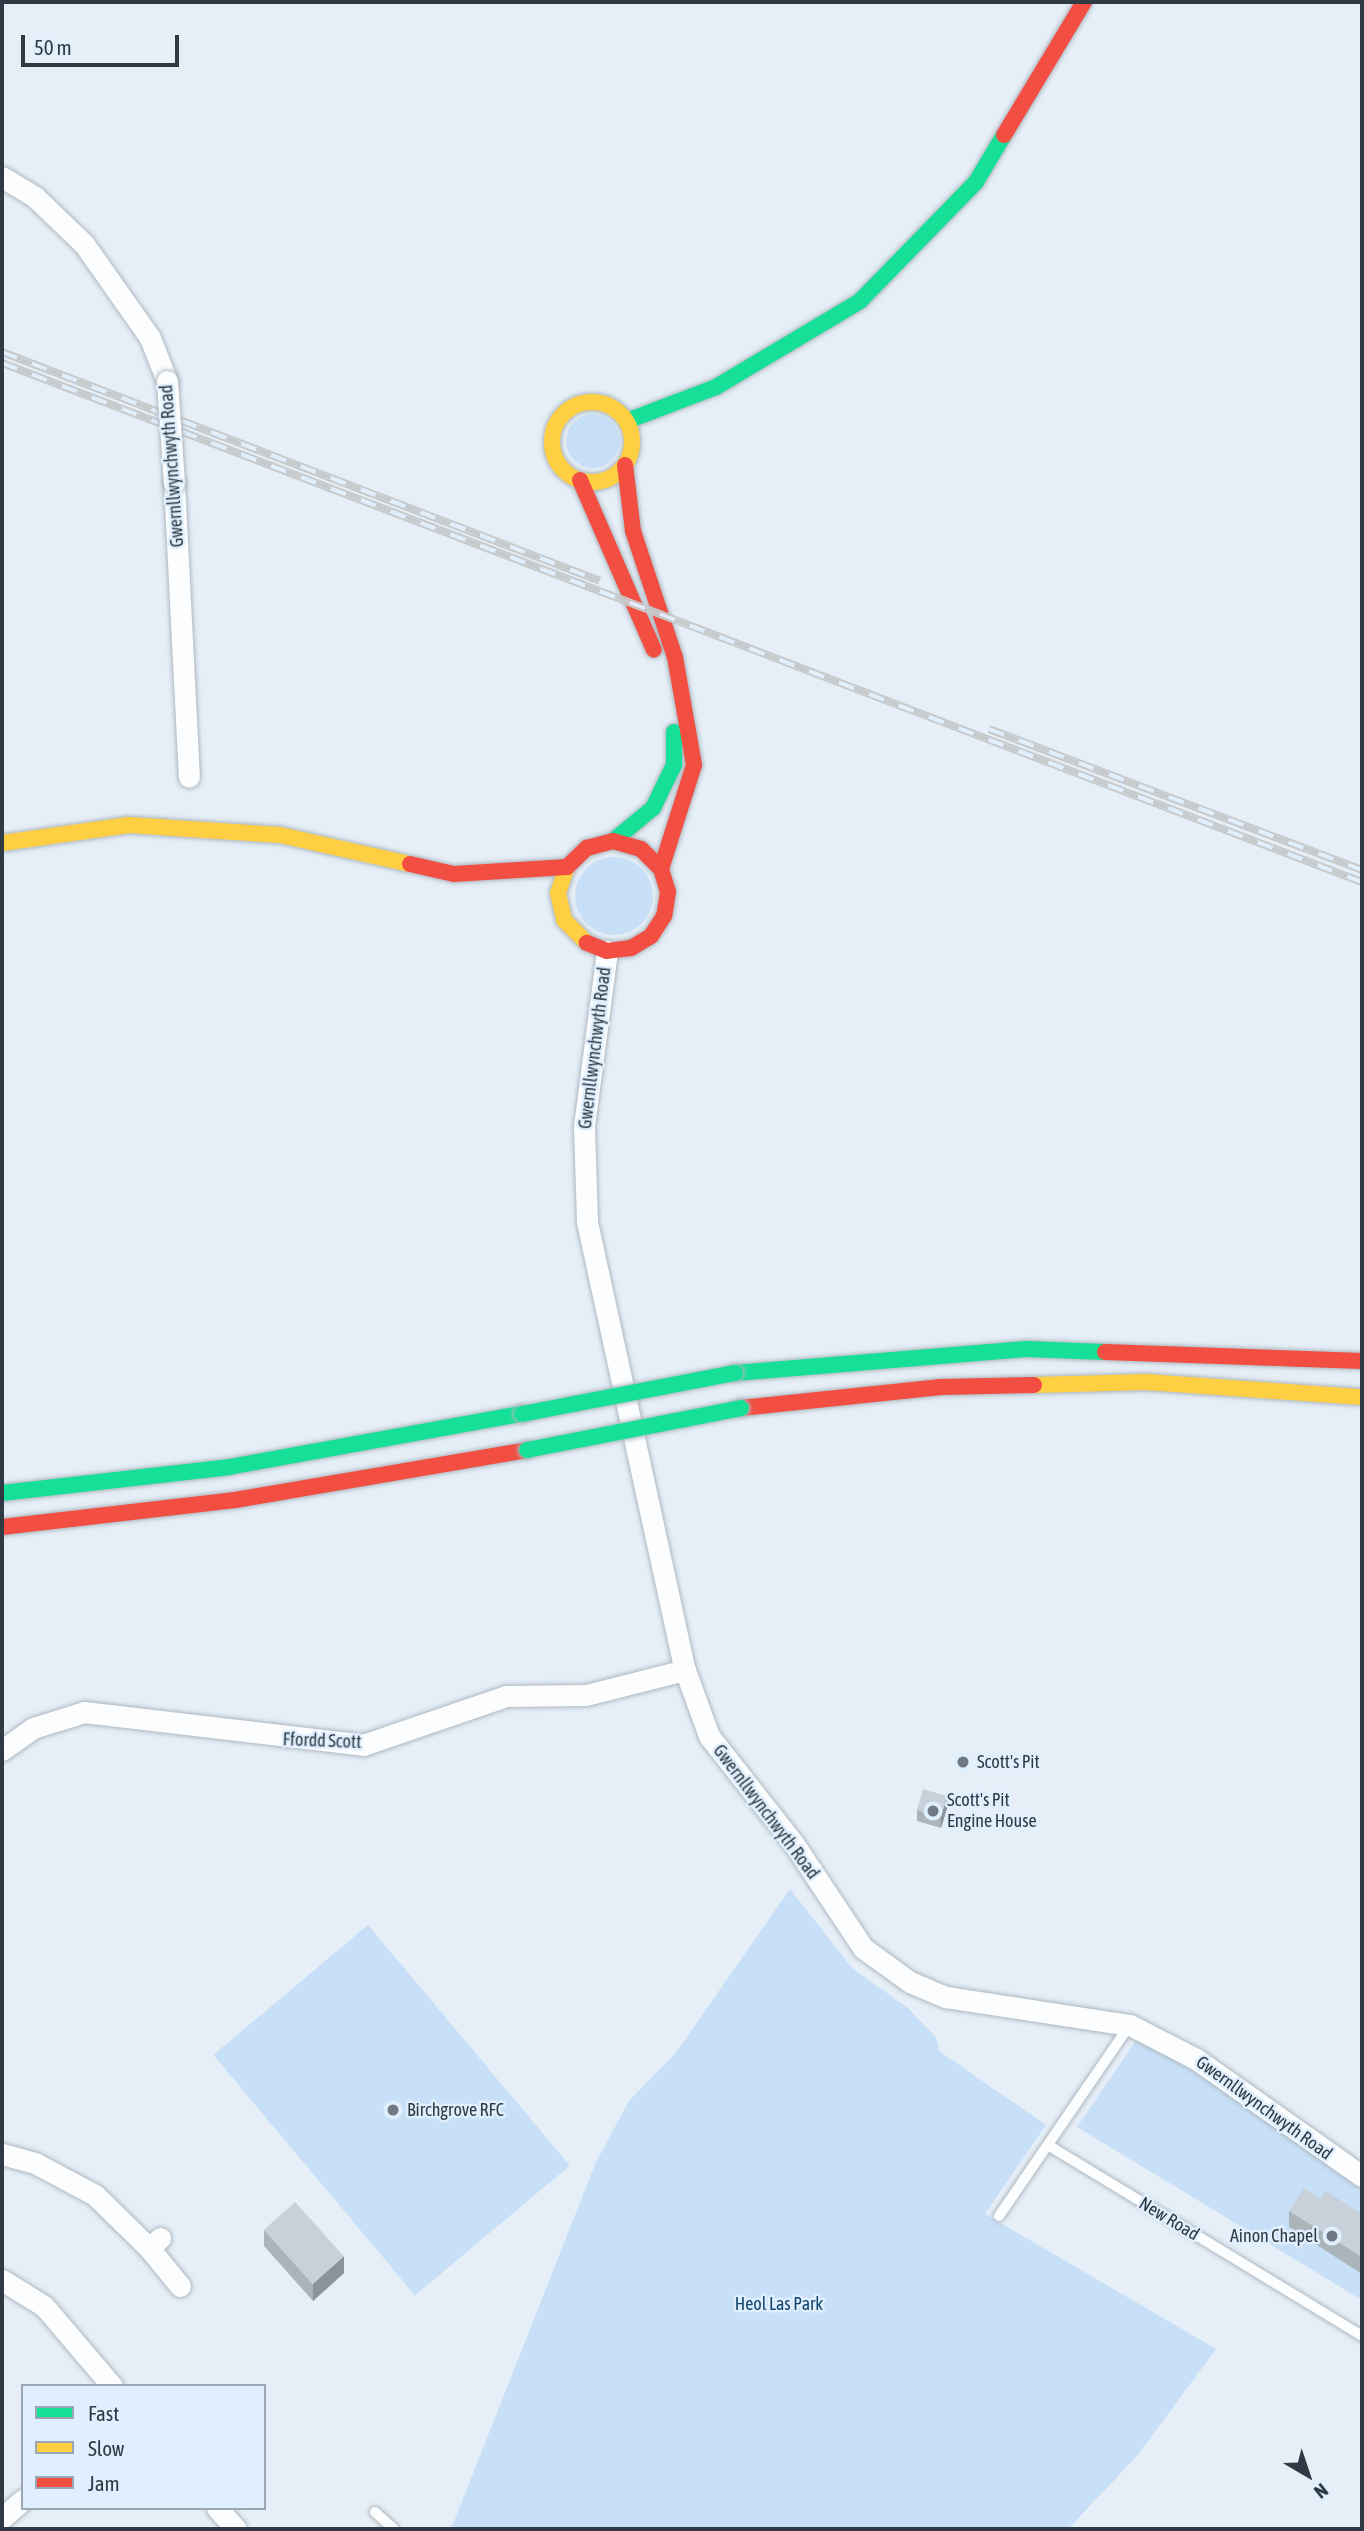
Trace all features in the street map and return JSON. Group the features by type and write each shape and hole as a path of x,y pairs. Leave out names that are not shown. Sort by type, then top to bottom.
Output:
{"main road":[{"path":"627,421 716,387 860,301 976,183 1084,2"},
{"path":"580,480 608,479 625,465 632,448 627,421 595,401 561,416 553,453 580,480 660,663 674,729 674,765 653,808 613,841 587,848 567,867 558,893 564,920 581,941 607,951 631,948 651,936 664,916 668,892 661,869 641,849 613,841"},
{"path":"625,465 633,531 675,657 694,765 661,869"},
{"path":"2,843 129,825 280,835 454,874 567,867"},
{"path":"2,1493 122,1483 347,1446 735,1373 1026,1349 1362,1361"},
{"path":"2,1527 235,1500 527,1450 741,1408 941,1387 1146,1382 1362,1397"},
{"path":"2,1475 121,1472 347,1446"}],"street":[{"name":"Gwernllwynchwyth Road","path":"2,177 35,197 85,244 150,338 167,381 189,777"},
{"name":"Gwernllwynchwyth Road","path":"607,951 584,1126 587,1222 685,1670 709,1735 794,1844 863,1948 910,1982 946,1997 1130,2025 1196,2059 1362,2176"},
{"name":"Ffordd Scott","path":"2,1750 33,1728 83,1712 129,1714 218,1742 363,1745 506,1696 586,1695 685,1670"},
{"path":"2,2154 36,2163 95,2195 154,2243 180,2286"},
{"path":"2,2280 44,2306 110,2384"},
{"path":"2,2518 21,2502"},
{"path":"220,2510 236,2529"}],"lane":[{"path":"999,2216 1130,2025"},
{"name":"New Road","path":"1048,2145 1362,2336"},
{"path":"376,2512 394,2529"}],"green space":[{"path":"593,414 612,422 620,441 612,460 593,468 574,460 566,441 574,422"},
{"path":"614,857 629,860 646,874 653,896 650,911 636,928 614,935 599,932 582,918 575,896 578,881 592,864"},
{"name":"Heol Las Park","path":"790,1889 852,1968 908,2008 936,2037 939,2051 1046,2125 985,2214 1216,2349 1137,2456 1068,2529 451,2529 596,2162 629,2101 675,2054"},
{"name":"Birchgrove RFC","path":"368,1925 570,2166 415,2295 213,2055"},
{"path":"1137,2039 1226,2090 1362,2182 1362,2300 1077,2127"}],"building":[{"path":"923,1789 947,1796 941,1817 917,1810"},
{"path":"1304,2188 1320,2199 1326,2191 1362,2214 1362,2257 1289,2211"},
{"path":"295,2202 344,2256 313,2284 264,2230"}],"railway":[{"path":"2,352 600,581"},
{"path":"2,363 1362,882"},
{"path":"989,729 1362,870"}],"traffic: fast":[{"path":"627,421 716,387 860,301 976,182 1004,135"},
{"path":"613,841 653,808 674,765 674,732"},
{"path":"735,1373 1026,1349 1105,1352"},
{"path":"522,1414 735,1373"},
{"path":"527,1450 741,1408"},
{"path":"2,1493 229,1467 522,1414"}],"traffic: slow":[{"path":"592,402 607,405 620,414 629,427 632,442 629,457 620,470 607,479 592,482 577,479 564,470 555,457 552,442 555,427 564,414 577,405 592,402"},
{"path":"2,843 129,825 280,835 410,864"},
{"path":"567,867 558,893 564,920 587,943"},
{"path":"1034,1385 1146,1382 1362,1397"}],"traffic: jam":[{"path":"1004,135 1084,2"},
{"path":"625,465 633,531 675,657 694,765 661,869"},
{"path":"580,480 654,650"},
{"path":"410,864 454,874 567,867 587,848 613,841 641,849 661,869 668,892 664,916 651,936 631,948 607,951 587,943"},
{"path":"1105,1352 1362,1361"},
{"path":"741,1408 941,1387 1034,1385"},
{"path":"2,1527 235,1500 527,1450"}],"place":[{"name":"Scott's Pit","path":"963,1762"},
{"name":"Scott's Pit Engine House","path":"933,1811"},
{"name":"Birchgrove RFC","path":"393,2110"},
{"name":"Ainon Chapel","path":"1332,2236"}]}
